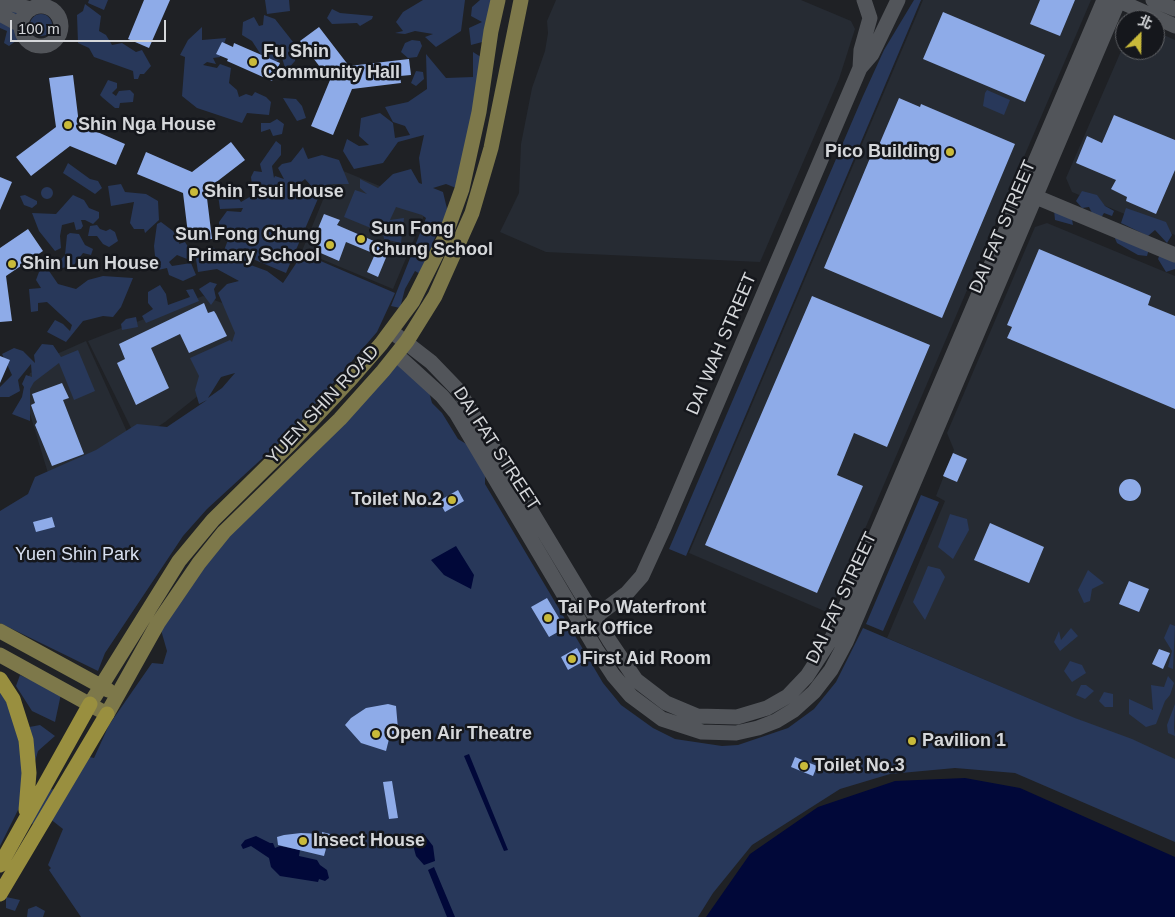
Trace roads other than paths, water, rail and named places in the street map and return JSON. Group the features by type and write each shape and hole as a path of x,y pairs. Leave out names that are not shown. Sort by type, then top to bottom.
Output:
{"highway":[{"path":"0,679 13,699 26,740 29,773 28,800 23,821"},
{"path":"0,865 90,704"},
{"path":"0,894 108,714"}],"main road":[{"name":"YUEN SHIN ROAD","path":"90,704 166,579 194,541 228,504 291,443 392,331 426,278 457,206 479,112 491,31 498,0"},
{"name":"YUEN SHIN ROAD","path":"108,714 158,623 199,563 224,532 340,419 397,355 445,276 472,213 491,148 521,0"},
{"path":"0,631 117,695"},
{"path":"0,655 108,714"}],"street":[{"path":"0,0 58,7 61,29 57,38 51,43 41,45 32,43 24,36 22,26 24,16 35,5"},
{"name":"DAI WAH STREET","path":"860,68 861,50 870,18 864,0"},
{"name":"DAI WAH STREET","path":"595,617 634,586 642,576 860,68 872,54 898,0"},
{"name":"DAI FAT STREET","path":"392,331 443,373 466,401 595,617 636,680 661,700 687,713 720,718 747,715 777,703 797,687 817,664 832,636 1022,192 1115,0"},
{"name":"DAI FAT STREET","path":"397,355 442,396 456,413 596,649 613,675 631,696 654,714 686,729 714,734 747,731 776,721 794,710 814,692 836,662 1037,198 1115,0"},
{"path":"1115,0 1175,26"},
{"path":"1153,0 1175,10"},
{"path":"0,14 22,26"},
{"path":"1022,192 1175,255"}],"place":[{"name":"Fu Shin Community Hall","path":"253,62"},
{"name":"Shin Nga House","path":"68,125"},
{"name":"Pico Building","path":"950,152"},
{"name":"Shin Tsui House","path":"194,192"},
{"name":"Sun Fong Chung School","path":"361,239"},
{"name":"Sun Fong Chung Primary School","path":"330,245"},
{"name":"Shin Lun House","path":"12,264"},
{"name":"Toilet No.2","path":"452,500"},
{"name":"Tai Po Waterfront Park Office","path":"548,618"},
{"name":"First Aid Room","path":"572,659"},
{"name":"Open Air Theatre","path":"376,734"},
{"name":"Pavilion 1","path":"912,741"},
{"name":"Toilet No.3","path":"804,766"},
{"name":"Insect House","path":"303,841"}],"park label":[{"name":"Yuen Shin Park","path":"77,555"}]}
